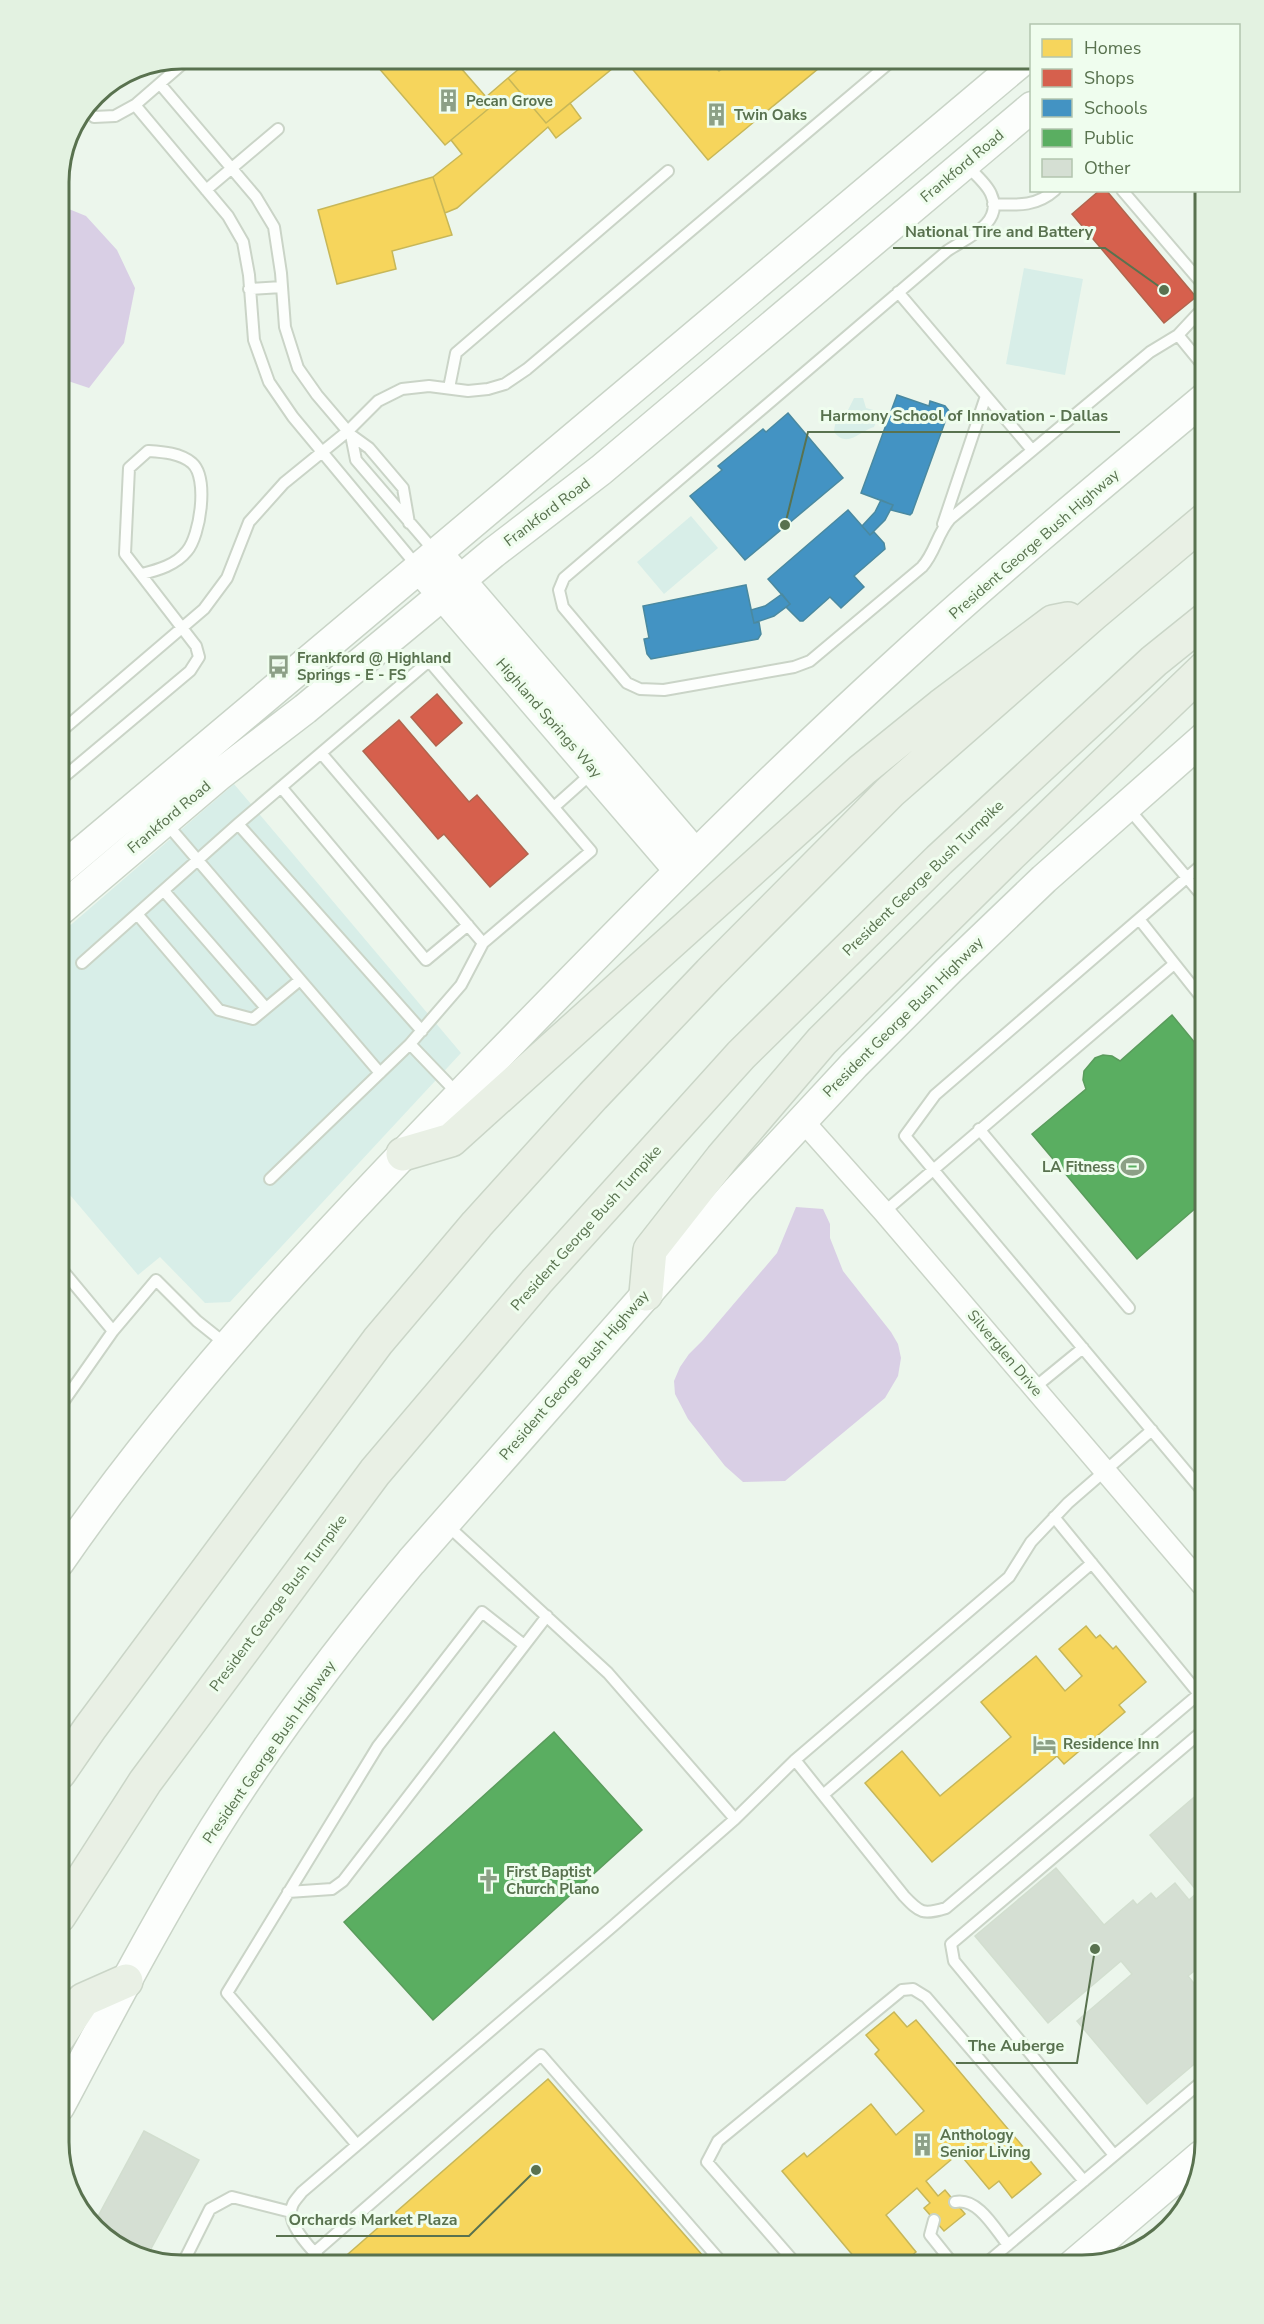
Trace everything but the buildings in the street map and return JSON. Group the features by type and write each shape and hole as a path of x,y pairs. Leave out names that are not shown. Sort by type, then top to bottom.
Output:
{"highway":[{"path":"69,1757 378,1341 477,1224 593,1096 710,973 890,792 1093,614 1195,529"},
{"path":"403,1154 451,1140 833,795 932,713 1053,622 1093,614"},
{"name":"President George Bush Turnpike","path":"69,1899 145,1782 368,1482 537,1281 741,1055 939,860 1154,661 1195,629"},
{"path":"646,1293 650,1250 722,1158 822,1041 1010,855 1195,678"},
{"path":"69,2020 83,2000 126,1980"}],"main road":[{"name":"Frankford Road","path":"69,863 1012,69"},
{"name":"Frankford Road","path":"69,902 164,821 305,709 451,587 609,464 1030,109"},
{"path":"938,132 965,163"},
{"name":"President George Bush Highway","path":"69,1547 150,1440 228,1345 308,1254 687,862 903,657 1032,544 1195,407"},
{"name":"Highland Springs Way","path":"427,560 687,862"},
{"name":"President George Bush Highway","path":"69,2086 126,1980 209,1838 282,1727 367,1614 444,1522 802,1120 957,962 1126,805 1195,746"},
{"path":"1085,2255 1193,2163"}],"street":[{"name":"Silverglen Drive","path":"802,1120 884,1212 1195,1575"}],"lane":[{"path":"91,114 94,117 115,116 135,105 176,69"},
{"path":"69,724 204,609 227,578 249,522 284,483 349,433 378,401 402,389 429,386 468,392 505,384 527,369 882,69"},
{"path":"160,84 256,197 274,227 285,327 298,368 349,433 369,448 403,488 409,523"},
{"path":"135,105 228,216 243,242 249,275 254,340 270,381 293,417 322,453 427,560"},
{"path":"206,190 278,129"},
{"path":"965,163 991,193 993,204 991,215 983,228 947,251 568,573 561,584 560,596 563,607 621,678 640,689 664,690 794,667 810,660 922,567 930,556 986,396"},
{"path":"449,388 456,353 668,171"},
{"path":"993,204 1033,204 1052,192"},
{"path":"1124,192 1195,274"},
{"path":"249,289 282,287"},
{"path":"898,292 1032,450"},
{"path":"939,532 950,519 1032,450 1150,352 1178,335 1195,317"},
{"path":"1178,335 1195,355"},
{"path":"349,433 356,460 409,523 427,560"},
{"path":"69,773 190,671 200,657 196,646 125,554 129,468 148,451 171,453 193,464 201,480 199,527 187,551 165,568 142,574"},
{"path":"82,963 238,824 429,661 591,850 483,943 461,985 422,1031 270,1179"},
{"path":"321,753 483,943"},
{"path":"554,807 603,764"},
{"path":"281,788 426,960 468,925"},
{"path":"1126,805 1195,886"},
{"path":"164,821 380,1073"},
{"path":"238,824 422,1031"},
{"path":"1195,871 935,1095 904,1136 1195,1481"},
{"path":"164,891 266,1008"},
{"path":"137,914 219,1010 253,1019 300,980"},
{"path":"1139,919 1195,989"},
{"path":"884,1212 1174,964"},
{"path":"410,1044 460,1096"},
{"path":"979,1129 1129,1308"},
{"path":"69,1278 113,1331"},
{"path":"69,1394 113,1331 156,1280 197,1321 228,1345"},
{"path":"1034,1388 1083,1348"},
{"path":"318,2255 298,2232 291,2217 292,2205 302,2192 613,1926 735,1819 795,1761 1009,1577 1031,1542 1054,1517 1152,1430"},
{"path":"1054,1517 1195,1688"},
{"path":"444,1522 608,1673 735,1819"},
{"path":"822,1795 1092,1563"},
{"path":"357,2145 227,1993 378,1746 482,1612 524,1645"},
{"path":"288,1892 332,1889 343,1881 547,1616"},
{"path":"795,1761 904,1896 917,1910 929,1913 946,1908 1195,1702"},
{"path":"1114,2155 954,1961 951,1944 1195,1738"},
{"path":"788,2255 707,2162 718,2141 902,1990 913,1989 926,1997 1084,2181"},
{"path":"313,2255 541,2055 715,2255"},
{"path":"997,2255 1195,2089"},
{"path":"187,2255 210,2209 232,2197 291,2212"},
{"path":"955,2202 962,2200 977,2208 1008,2245"},
{"path":"934,2220 930,2235 946,2255"}],"shaded area":[{"path":"69,209 86,216 117,250 135,288 124,343 89,388 69,381"},
{"path":"1024,268 1083,279 1065,375 1006,364"},
{"path":"854,398 863,398 866,408 877,411 879,415 874,427 849,439 844,439 834,432 835,424 839,415 848,410"},
{"path":"691,516 718,548 664,594 637,562"},
{"path":"234,784 461,1053 230,1302 205,1303 160,1257 138,1275 69,1194 69,926"},
{"path":"796,1207 823,1209 830,1224 830,1238 843,1271 898,1344 901,1358 898,1376 885,1398 785,1481 743,1482 725,1466 688,1419 675,1394 674,1381 689,1354 777,1253"}],"place":[{"name":"Pecan Grove","path":"448,101"},
{"name":"Twin Oaks","path":"716,115"},
{"name":"National Tire and Battery","path":"1164,290"},
{"name":"Harmony School of Innovation - Dallas","path":"785,525"},
{"name":"Frankford @ Highland Springs - E - FS","path":"279,667"},
{"name":"LA Fitness","path":"1133,1167"},
{"name":"Residence Inn","path":"1045,1744"},
{"name":"First Baptist Church Plano","path":"488,1881"},
{"name":"The Auberge","path":"1095,1949"},
{"name":"Anthology Senior Living","path":"922,2144"},
{"name":"Orchards Market Plaza","path":"536,2170"}]}
